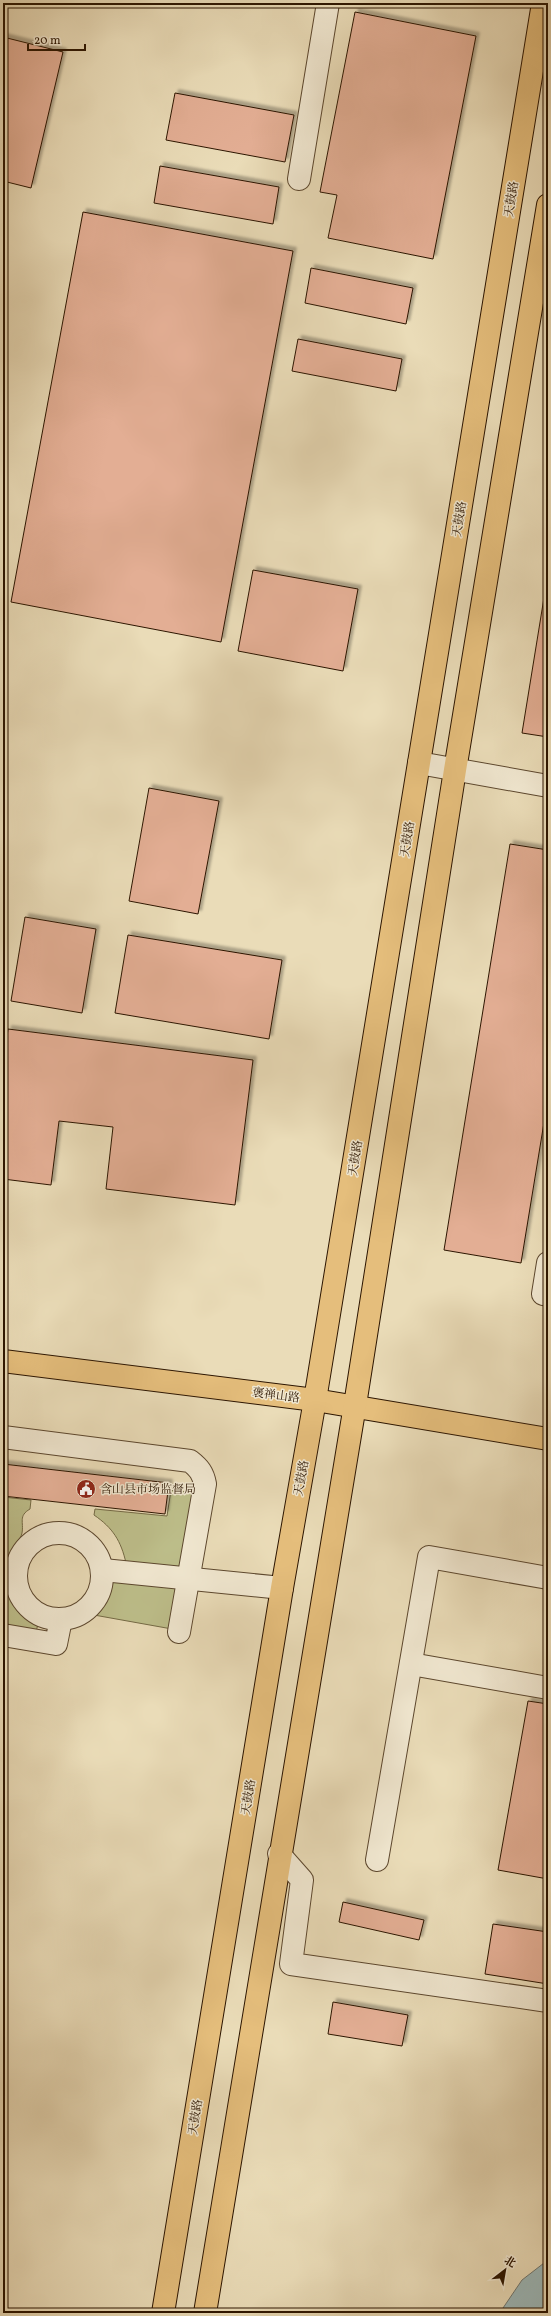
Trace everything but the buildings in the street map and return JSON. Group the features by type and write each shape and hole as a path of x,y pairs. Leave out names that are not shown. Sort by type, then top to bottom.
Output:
{"main road":[{"name":"天鼓路","path":"163,2313 282,1588 315,1400 543,3"},
{"path":"204,2313 279,1854 355,1405 455,770 548,205"},
{"name":"褒禅山路","path":"3,1361 355,1405 548,1439"}],"street":[{"path":"299,179 328,3"},
{"path":"419,763 548,786"},
{"path":"548,1263 543,1294 548,1295"},
{"path":"3,1437 190,1462 197,1467 203,1474 205,1484 179,1632"},
{"path":"62,1533 77,1536 94,1550 103,1570 100,1591 88,1609 75,1617 61,1620 46,1617 34,1611 24,1601 18,1588 16,1574 19,1561 25,1549 36,1539 48,1534 62,1533"},
{"path":"378,1860 429,1557 548,1578"},
{"path":"103,1570 282,1588"},
{"path":"3,1635 56,1644 61,1620"},
{"path":"411,1664 548,1688"},
{"path":"279,1854 302,1880 291,1964 548,2001"}],"green space":[{"path":"171,1490 194,1493 181,1570 126,1563 119,1542 111,1530 94,1515 95,1509 167,1516"},
{"path":"3,1497 31,1500 30,1509 24,1514 22,1520 21,1535 11,1552 7,1573 10,1594 14,1603 28,1618 38,1624 36,1632 3,1627"},
{"path":"112,1581 178,1586 172,1629 94,1615 109,1592"}],"water":[{"path":"544,2263 548,2263 548,2313 507,2313 503,2308 522,2280"}],"place":[{"name":"含山县市场监督局","path":"86,1489"}]}
